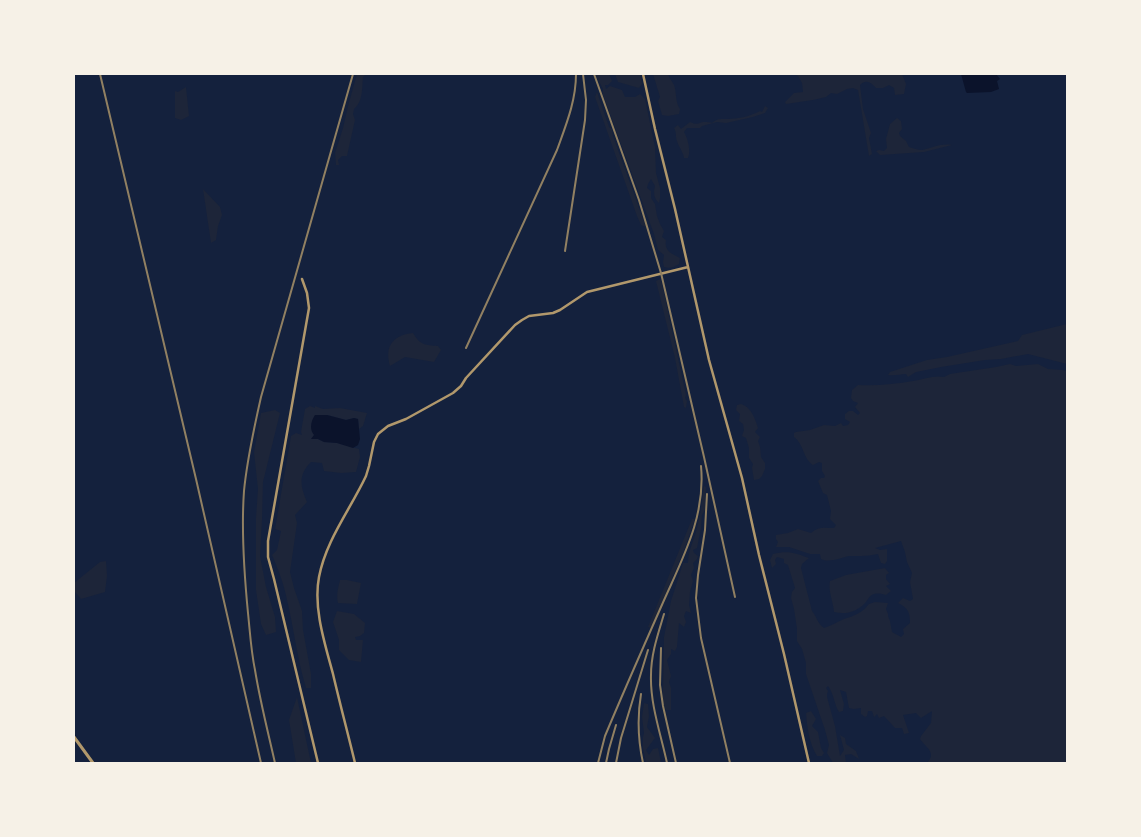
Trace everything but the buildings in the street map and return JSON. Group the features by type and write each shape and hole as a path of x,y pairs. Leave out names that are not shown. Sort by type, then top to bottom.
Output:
{"street":[{"path":"642,74 675,208 709,360 740,471 809,763"},
{"path":"355,763 318,611 318,589 319,577 327,550 366,476 374,442 378,434 388,426 453,393 515,325 529,316 553,313 588,292 688,267"},
{"path":"302,279 307,293 309,308 268,541 268,557 318,763"},
{"path":"74,737 93,763"}],"shaded area":[{"path":"357,74 366,74 363,77 361,99 354,109 355,120 347,156 342,156 338,160 339,165 336,165 335,153"},
{"path":"595,74 609,74 612,81 605,85 606,89 610,86 622,90 625,97 635,97 640,94 645,99 655,147 656,173 660,188 659,203 655,198 655,186 651,179 647,188 651,191 651,198 655,204 657,216 664,231 662,237 666,240 666,247 671,253 680,258 679,264 674,267 664,267 664,255 658,250 654,234 603,95 603,89"},
{"path":"615,74 640,74 642,84 639,88 618,82"},
{"path":"653,74 668,74 675,88 677,103 680,109 679,114 662,115 658,101 660,97"},
{"path":"794,74 902,74 906,84 904,94 895,95 894,88 889,85 883,88 876,88 866,82 860,85 863,109 871,133 869,138 872,154 869,156 858,90 853,88 847,89 837,94 831,93 826,97 786,104 785,102 794,93 803,92 802,83 798,76"},
{"path":"961,74 996,74 1000,79 997,81 999,89 991,92 967,93"},
{"path":"186,87 189,116 181,120 175,118 175,91 178,92"},
{"path":"597,92 646,227 641,225 637,216 595,97"},
{"path":"765,106 768,108 765,113 753,117 726,123 717,122 700,128 687,128 684,132 688,141 689,152 688,158 684,158 674,128 678,125 681,129 690,122 695,124 712,123 719,119 744,117 762,112"},
{"path":"897,118 901,121 902,129 899,133 900,136 909,147 922,150 940,145 952,145 924,152 880,155 876,151 884,151 887,148 886,139 890,124"},
{"path":"203,189 220,207 222,215 216,240 211,243"},
{"path":"660,279 686,395 686,408 684,407 675,358 656,281"},
{"path":"1067,324 1067,364 1028,354 941,367 916,372 908,377 906,374 888,375 890,372 927,360 1018,341 1022,335"},
{"path":"413,333 421,342 426,345 438,346 441,350 434,362 405,357 390,366 388,359 389,347 400,336"},
{"path":"1010,364 1016,366 1038,364 1048,369 1067,371 1067,763 927,763 931,753 920,739 931,723 932,711 921,718 916,713 903,715 909,733 904,734 902,728 895,728 884,716 879,718 877,714 874,717 872,711 868,711 865,717 861,714 861,708 849,708 846,692 840,690 844,704 843,711 839,712 828,686 826,688 828,691 827,697 835,726 840,756 844,750 840,735 845,738 846,744 856,751 859,759 851,754 845,755 846,763 833,763 827,753 829,745 825,730 806,674 806,663 802,649 797,641 797,629 791,598 795,588 788,565 784,563 784,559 777,557 775,560 776,564 772,568 770,560 773,554 783,552 796,553 809,558 802,564 801,568 812,611 824,628 858,614 869,604 875,602 888,603 886,609 892,632 901,637 904,634 903,629 910,623 910,619 906,609 898,603 903,598 910,601 913,599 910,582 912,573 901,541 875,548 880,550 887,549 887,561 885,564 881,563 878,554 828,560 821,559 820,554 810,554 789,547 776,547 778,542 776,535 798,529 811,533 819,528 834,528 836,525 830,519 831,511 827,495 823,493 818,481 825,476 822,471 822,463 819,462 813,465 810,462 800,443 794,437 794,433 824,425 835,426 841,423 843,426 848,425 850,422 845,419 845,414 849,411 853,411 858,415 860,413 855,407 858,403 851,398 852,390 858,385 886,384 944,377 950,374"},
{"path":"741,404 750,410 758,428 755,432 760,437 758,441 761,457 765,463 765,469 759,479 754,480 753,464 749,458 749,448 746,438 742,436 743,424 739,421 740,414 736,410 737,405"},
{"path":"310,406 323,409 340,408 367,413 363,426 359,429 358,419 346,420 327,415 315,415 312,439 359,449 360,457 356,472 324,471 322,463 311,462 302,476 302,486 307,502 295,515 297,523 290,572 302,611 303,630 311,674 311,688 306,688 286,594 272,555 277,550 281,531 275,529 291,436 296,433 302,435 305,409"},
{"path":"275,410 280,413 263,482 260,556 266,587 275,617 276,632 266,635 261,624 256,590 258,489 254,452 261,413"},
{"path":"315,415 327,415 346,420 358,419 360,439 358,445 353,448 337,443 311,439 314,435 311,425"},
{"path":"704,486 706,487 705,510 702,515 697,548 693,550 698,556 693,563 694,568 691,575 693,581 689,605 691,613 686,611 684,627 679,623 677,647 675,651 671,649 671,654 667,660 671,676 669,682 671,688 671,710 666,710 663,704 664,637 671,601 683,563 688,563 699,521"},
{"path":"692,519 695,519 683,553 651,628 648,627"},
{"path":"106,561 105,592 81,599 74,591 74,583 100,562"},
{"path":"885,568 889,573 886,575 886,579 890,584 886,586 891,591 886,595 879,594 869,597 863,605 851,612 834,612 830,581 846,575"},
{"path":"340,580 361,583 357,604 338,603 337,595"},
{"path":"337,611 354,614 365,623 364,633 355,637 356,640 363,640 361,662 349,660 339,650 339,640 333,622"},
{"path":"297,697 311,763 296,763 289,720"},
{"path":"644,703 648,704 649,716 647,727 655,738 646,750 649,755 653,749 658,748 661,763 646,763 643,748 642,717"},
{"path":"811,711 816,719 812,726 818,732 821,748 824,753 822,756 817,756 809,735 806,713"}],"railway":[{"path":"100,74 261,763"},
{"path":"275,763 259,693 251,641 243,552 245,479 261,397 353,74"},
{"path":"466,348 557,150 572,103 576,74"},
{"path":"565,251 585,120 586,100 583,74"},
{"path":"594,74 639,200 661,273 735,597"},
{"path":"598,763 605,736 690,539 700,503 702,485 701,466"},
{"path":"707,494 705,530 696,598 701,638 730,763"},
{"path":"664,614 651,667 651,686 654,708 667,763"},
{"path":"661,648 660,685 676,763"},
{"path":"616,763 621,738 648,650"},
{"path":"641,694 639,729 643,763"},
{"path":"606,763 616,725"}]}
